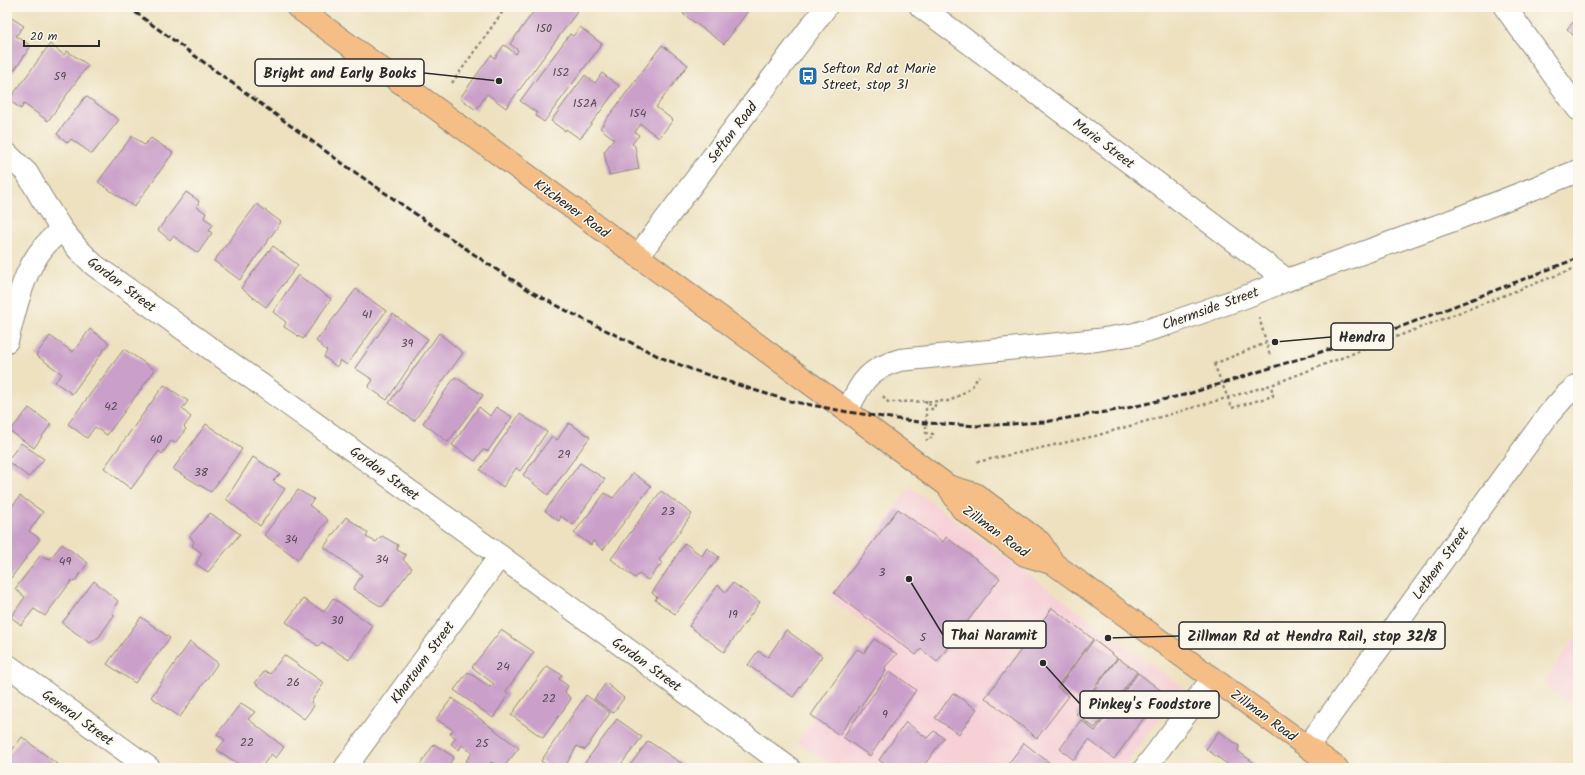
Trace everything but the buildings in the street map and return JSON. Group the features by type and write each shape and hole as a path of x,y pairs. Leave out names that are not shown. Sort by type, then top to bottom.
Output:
{"main road":[{"name":"Kitchener Road","path":"297,7 847,411"},
{"name":"Zillman Road","path":"847,411 948,486 962,509 996,534 1025,555 1054,564 1338,768"}],"street":[{"name":"Sefton Road","path":"638,256 826,7"},
{"name":"Marie Street","path":"921,7 1287,280"},
{"path":"1505,7 1578,109"},
{"name":"Gordon Street","path":"7,154 27,173 62,230 78,249 94,264 500,556 789,768"},
{"name":"Chermside Street","path":"847,411 866,377 886,364 900,360 1097,340 1135,334 1168,324 1451,220 1578,171"},
{"path":"7,341 24,279 37,254 52,237 62,230"},
{"name":"Lethem Street","path":"1308,746 1548,414 1578,385"},
{"name":"Khartoum Street","path":"345,768 500,556"},
{"name":"General Street","path":"7,665 149,768"},
{"path":"1145,768 1213,678"}],"path":[{"path":"452,83 506,7"},
{"path":"977,462 1095,436 1271,385 1578,267"},
{"path":"1258,316 1270,356"},
{"path":"1266,343 1214,364 1232,408 1273,396 1271,385"},
{"path":"881,393 888,402 926,400 950,401 971,388 996,351"},
{"path":"926,400 926,404 935,405 934,409 926,410 926,433 933,434 932,438 927,438 928,441"}],"shaded area":[{"path":"910,487 1183,688 1123,768 836,768 797,742 877,632 829,598"},
{"path":"1578,633 1578,710 1543,683"}],"railway":[{"path":"128,7 346,166 491,266 530,291 660,357 693,370 790,401 848,412 926,423 978,426 1044,422 1123,409 1188,394 1403,326 1578,258"}],"place":[{"name":"Sefton Rd at Marie Street, stop 31","path":"808,76"},
{"name":"Bright and Early Books","path":"499,81"},
{"name":"Hendra","path":"1275,342"},
{"name":"Thai Naramit","path":"909,579"},
{"name":"Zillman Rd at Hendra Rail, stop 32/8","path":"1108,638"},
{"name":"Pinkey's Foodstore","path":"1043,663"}]}
